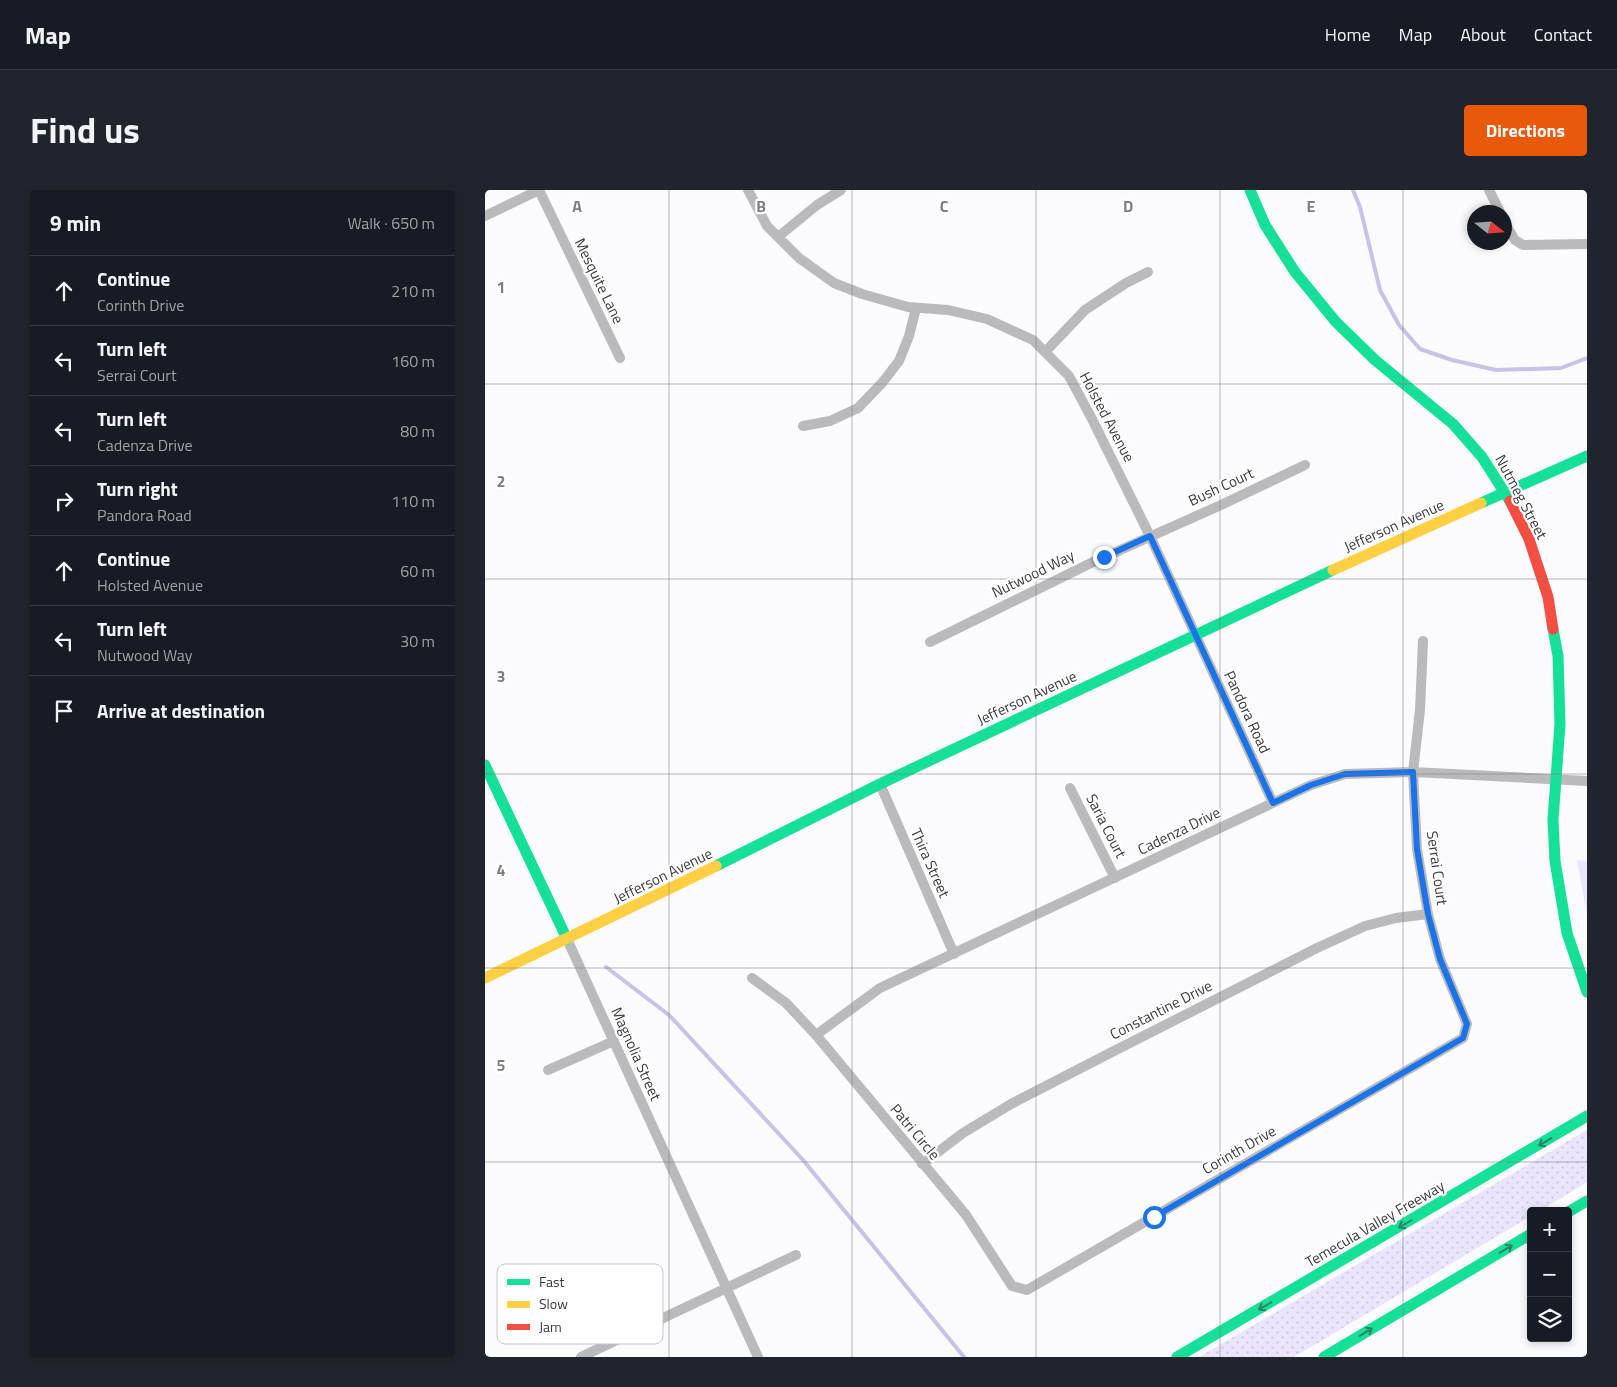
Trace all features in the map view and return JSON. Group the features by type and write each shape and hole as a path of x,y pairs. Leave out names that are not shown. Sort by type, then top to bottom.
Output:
{"main road":[{"name":"Nutmeg Street","path":"1250,190 1265,225 1295,272 1336,322 1375,360 1453,424 1482,457 1505,492 1529,539 1548,597 1558,656 1560,724 1553,820 1555,861 1567,933 1587,992"},
{"name":"Jefferson Avenue","path":"485,978 879,784 1109,677 1195,634 1587,456"},
{"name":"Magnolia Street","path":"485,765 489,782 567,939"},
{"name":"Temecula Valley Freeway","path":"1177,1357 1587,1116"},
{"path":"1572,1210 1587,1201"},
{"path":"1324,1357 1527,1236"}],"street":[{"path":"485,216 539,190"},
{"name":"Mesquite Lane","path":"539,190 619,358"},
{"name":"Holsted Avenue","path":"748,190 767,226 799,258 834,283 862,294 908,307 948,310 987,320 1033,340 1069,376 1092,418 1150,536 1195,634"},
{"path":"778,237 817,205 841,190"},
{"path":"1489,190 1496,205"},
{"path":"1512,235 1515,240 1523,245 1587,244"},
{"path":"1045,352 1085,310 1126,283 1148,272"},
{"path":"803,426 831,422 858,408 882,383 899,361 909,336 916,308"},
{"name":"Bush Court","path":"1150,536 1305,465"},
{"name":"Nutwood Way","path":"930,642 1150,536"},
{"name":"Pandora Road","path":"1195,634 1273,803"},
{"name":"Serrai Court","path":"1423,641 1420,710 1413,772 1417,849 1428,914 1440,959 1467,1024 1463,1038 1442,1050"},
{"name":"Cadenza Drive","path":"815,1035 880,988 1311,785 1345,774 1413,772 1587,782"},
{"name":"Thira Street","path":"879,784 954,954"},
{"name":"Saria Court","path":"1070,788 1115,878"},
{"name":"Constantine Drive","path":"922,1164 963,1133 1011,1104 1317,948 1365,926 1396,918 1428,914"},
{"name":"Magnolia Street","path":"567,939 758,1357"},
{"name":"Patri Circle","path":"752,978 786,1002 815,1035 967,1216 1012,1286 1027,1290 1052,1276"},
{"path":"548,1070 614,1041"},
{"name":"Corinth Drive","path":"1052,1276 1442,1050"},
{"path":"663,1317 796,1255"},
{"path":"581,1357 608,1344"}],"shaded area":[{"path":"1577,860 1587,861 1587,915"},
{"path":"1587,1130 1587,1182 1546,1207 1527,1207 1527,1218 1294,1357 1199,1357"}],"waterway":[{"path":"1353,190 1360,207 1380,290 1399,325 1420,349 1452,360 1496,370 1561,368 1587,358"},
{"path":"606,967 669,1015 803,1160 964,1357"}],"traffic: fast":[{"path":"1250,190 1265,225 1295,272 1336,322 1375,360 1453,424 1482,457 1510,501"},
{"path":"1481,503 1587,456"},
{"path":"716,866 880,784 1333,570"},
{"path":"1553,629 1558,656 1560,724 1553,820 1555,861 1567,933 1587,992"},
{"path":"485,765 567,939"},
{"path":"1177,1357 1587,1116"},
{"path":"1572,1210 1587,1201"},
{"path":"1324,1357 1527,1236"}],"traffic: slow":[{"path":"1333,570 1481,503"},
{"path":"485,978 716,866"}],"traffic: jam":[{"path":"1510,501 1529,539 1548,597 1553,629"}],"route":[{"path":"1104,557 1150,536 1273,803 1311,785 1345,774 1413,772 1417,849 1428,914 1440,959 1467,1024 1463,1038 1154,1217"}]}
